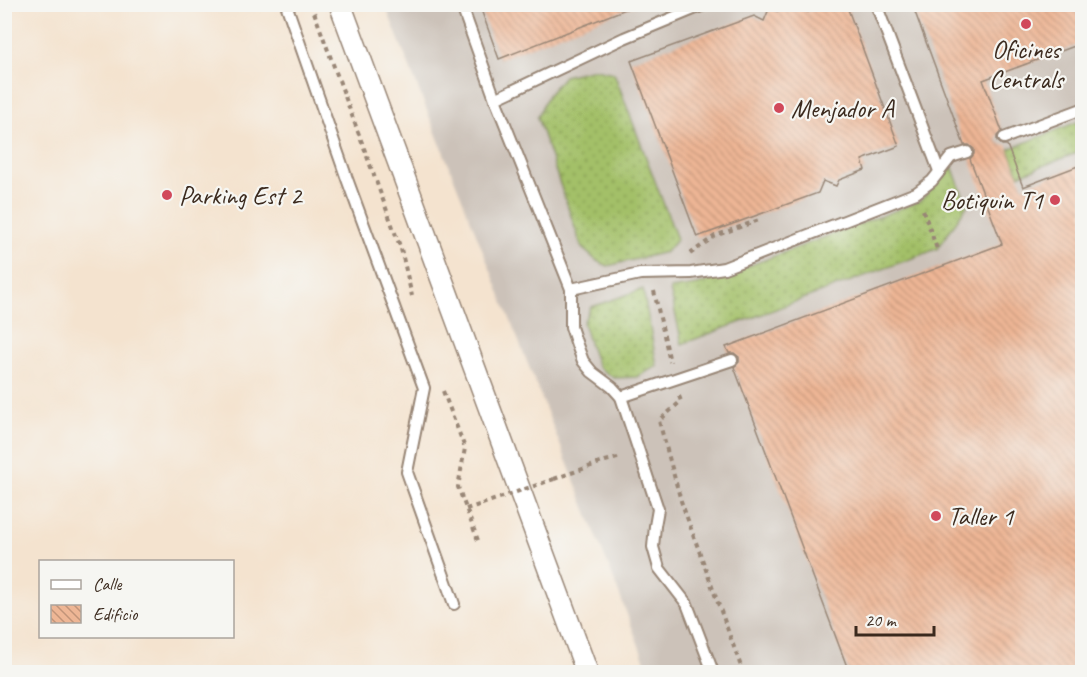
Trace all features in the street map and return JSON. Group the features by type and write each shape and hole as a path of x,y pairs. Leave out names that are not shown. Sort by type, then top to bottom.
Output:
{"street":[{"path":"340,4 587,672"}],"lane":[{"path":"286,4 424,388 406,472 454,604"},
{"path":"461,4 495,99 571,289 571,327 583,360 592,372 621,397 658,509 653,547 659,568 687,604 713,672"},
{"path":"495,99 624,38 706,4"},
{"path":"876,4 939,171"},
{"path":"1004,138 1083,109"},
{"path":"571,289 640,274 691,273 724,268 916,193 932,181 951,157 967,152"},
{"path":"621,397 732,360"}],"path":[{"path":"311,4 401,249 414,306"},
{"path":"920,201 937,249"},
{"path":"742,672 681,501 660,422 681,401 654,289 666,273 716,236 759,220"},
{"path":"440,383 465,448 458,487 479,543"},
{"path":"466,509 605,461 619,459"}],"shaded area":[{"path":"385,5 1082,5 1082,672 649,672"}],"green space":[{"path":"595,69 614,73 677,239 666,252 608,266 597,261 582,248 537,117 548,95 564,76"},
{"path":"1082,120 1082,151 1019,175 1009,149"},
{"path":"952,166 967,206 937,249 682,344 670,289 698,285 920,201"},
{"path":"643,289 657,366 637,377 614,378 598,367 583,322 591,307"}],"building":[{"path":"479,4 636,4 636,5 499,59"},
{"name":"Menjador A","path":"796,4 805,4 808,12 826,4 846,4 899,146 862,160 865,170 839,180 836,186 823,181 818,193 697,237 631,61 754,16 764,21 769,9 777,11"},
{"name":"Taller 1","path":"912,4 1083,4 1083,43 983,80 1002,131 997,136 997,141 1002,145 1007,145 1023,187 1083,164 1083,672 849,672 734,367 739,362 739,357 734,353 729,353 726,347 1002,244 970,159 974,154 974,149 969,145 964,145"}],"place":[{"name":"Oficines Centrals","path":"1026,24"},
{"name":"Menjador A","path":"779,108"},
{"name":"Parking Est 2","path":"167,195"},
{"name":"Botiquin T1","path":"1055,200"},
{"name":"Taller 1","path":"936,516"}]}
